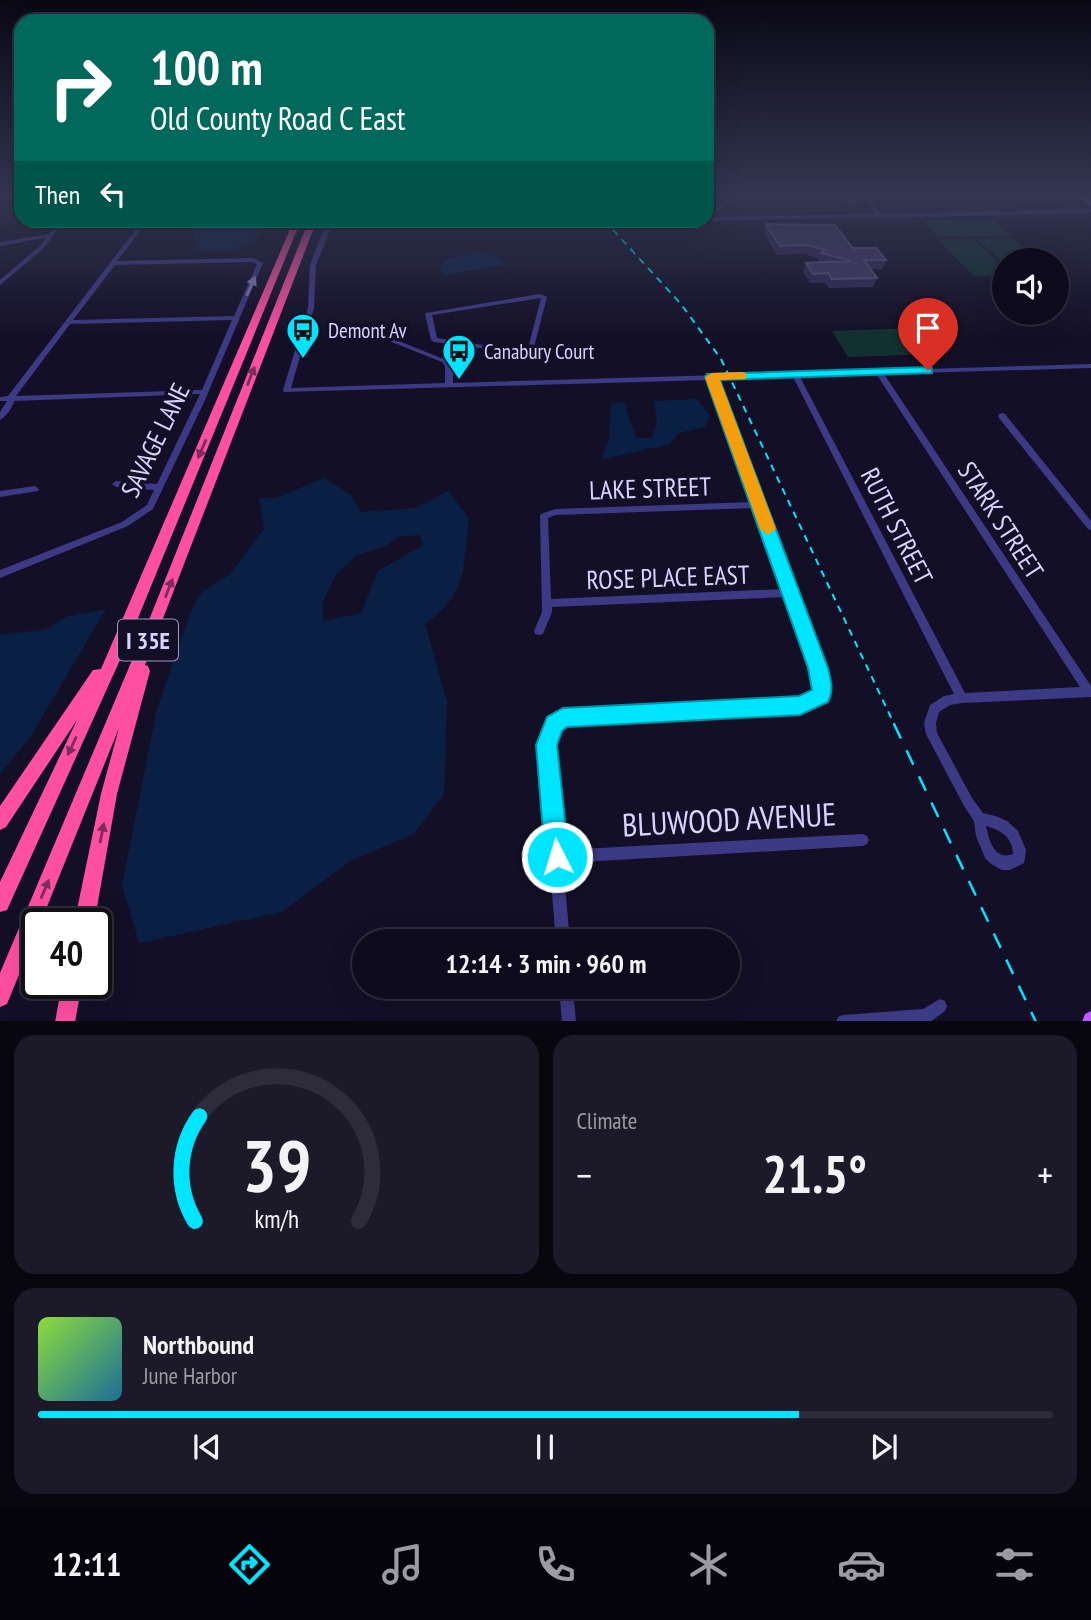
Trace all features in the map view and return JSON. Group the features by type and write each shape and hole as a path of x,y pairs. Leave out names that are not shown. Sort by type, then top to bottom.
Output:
{"highway":[{"name":"I 35E","path":"0,998 156,620 304,244"},
{"name":"I 35E","path":"0,903 122,639 287,246"},
{"path":"87,908 109,794 156,620"},
{"path":"0,821 122,639"},
{"path":"65,1021 69,999"}],"street":[{"path":"0,283 44,244"},
{"path":"0,417 10,404 11,398 128,244"},
{"path":"322,244 313,265 311,308 287,390 1091,366"},
{"name":"SAVAGE LANE","path":"0,575 132,521 150,507 260,265 259,261 240,260 115,263"},
{"path":"426,352 434,340 428,314 544,297 530,354 434,340"},
{"path":"69,323 236,318"},
{"path":"386,338 426,352 449,366 449,385"},
{"name":"STARK STREET","path":"879,372 1090,692"},
{"name":"RUTH STREET","path":"795,374 962,698"},
{"path":"562,929 546,745 554,724 563,718 579,715 800,706 821,696 823,686 818,668 712,377"},
{"path":"0,399 202,392"},
{"path":"1002,416 1091,527"},
{"path":"116,484 160,487"},
{"path":"0,494 35,489"},
{"name":"LAKE STREET","path":"546,603 544,516 555,512 759,505"},
{"name":"ROSE PLACE EAST","path":"546,603 791,593"},
{"path":"539,631 545,620 546,603"},
{"path":"980,818 968,802 932,734 931,715 940,703 962,698 1090,692"},
{"name":"BLUWOOD AVENUE","path":"557,857 863,840"},
{"path":"567,999 569,1021"},
{"path":"843,1021 925,1016 940,1006"}],"green space":[{"path":"942,244 979,244 992,256 992,275 974,276"},
{"path":"982,244 1019,244 1024,248 992,248 992,253"},
{"path":"917,328 937,354 848,357 832,331"}],"water":[{"path":"196,244 249,244 230,251 198,251"},
{"path":"477,252 496,256 504,265 445,275 440,270 445,260"},
{"path":"697,399 710,416 705,427 679,433 670,444 601,460 609,439 611,404 624,402 636,438 652,438 657,423 654,401"},
{"path":"324,478 351,495 361,512 416,508 448,491 469,518 461,578 449,602 425,624 447,702 444,794 414,834 352,860 282,912 139,943 122,885 157,709 192,609 202,592 230,574 264,529 259,498 276,498","holes":["420,535 423,545 378,571 361,613 324,621 322,604 335,576 357,555 388,545 398,537"]},
{"path":"106,609 31,736 0,774 0,635 47,629 68,616"}],"building":[{"path":"779,244 850,244 853,248 876,248 886,260 864,260 877,278 832,279 828,273 813,274 806,263 851,261 821,253 825,250 807,245 780,246"}],"railway":[{"path":"626,244 681,304 721,359 895,726"},
{"path":"894,724 1036,1021"}],"slow traffic":[{"path":"742,376 712,377 768,529"}],"place":[{"name":"Demont Av","path":"303,360"},
{"name":"Canabury Court","path":"459,381"}],"route":[{"path":"557,857 546,745 554,724 563,718 579,715 800,706 821,696 823,686 818,668 712,377 928,370"}]}
